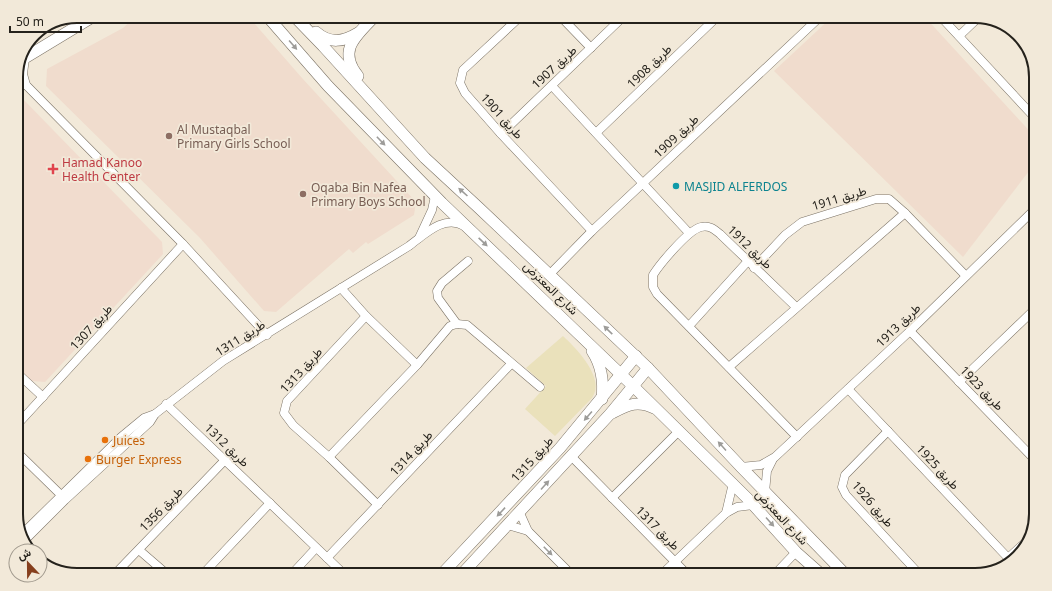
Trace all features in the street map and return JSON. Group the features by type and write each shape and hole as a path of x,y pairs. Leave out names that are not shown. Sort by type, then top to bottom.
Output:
{"street":[{"path":"28,56 82,23"},
{"name":"شارع المعترض","path":"273,23 328,86 434,196 659,411 753,504 796,552 814,568"},
{"name":"شارع المعترض","path":"300,23 425,158 636,356 839,568"},
{"path":"303,23 321,36 329,40 339,42 359,33"},
{"path":"368,23 359,33 348,51 349,61 392,122"},
{"name":"طريق 1901","path":"513,23 463,70 460,83 465,93 501,134 592,231"},
{"path":"567,23 591,48"},
{"name":"طريق 1907","path":"501,134 617,23"},
{"name":"طريق 1908","path":"596,133 711,23"},
{"name":"طريق 1909","path":"550,274 592,231 814,23"},
{"path":"947,23 1029,111"},
{"path":"959,36 973,23"},
{"path":"23,74 26,85"},
{"path":"23,84 183,244 267,335"},
{"path":"552,86 690,233 657,269 652,281 657,294 797,437"},
{"path":"418,239 432,210 434,196"},
{"name":"طريق 1911","path":"754,268 785,235 802,222 876,199 889,199 905,212 966,276"},
{"path":"729,367 905,212"},
{"name":"طريق 1913","path":"741,467 761,465 775,457 910,331 1029,215"},
{"name":"طريق 1311","path":"28,537 71,494 150,422 155,414 166,404 223,362 438,225 449,221 460,224 471,231"},
{"name":"طريق 1912","path":"690,233 702,227 712,228 796,308"},
{"name":"طريق 1307","path":"23,418 183,244"},
{"path":"457,324 438,298 437,290 442,283 468,261"},
{"path":"689,326 748,262"},
{"path":"341,288 366,316 417,364"},
{"path":"959,382 1029,315"},
{"name":"طريق 1313","path":"366,316 287,401 284,413 293,426 329,457 378,505"},
{"path":"329,457 417,364 450,326 457,324 467,325 511,364 540,387"},
{"name":"طريق 1923","path":"910,331 959,382 1029,450"},
{"path":"580,334 600,365 603,386 602,400"},
{"name":"طريق 1315","path":"448,568 554,454 602,400 636,356"},
{"name":"طريق 1314","path":"328,558 511,364"},
{"path":"468,568 610,414 648,368"},
{"path":"23,378 43,397"},
{"name":"طريق 1925","path":"848,389 1007,558"},
{"path":"610,414 634,404 644,403 659,411"},
{"name":"طريق 1312","path":"166,404 337,568"},
{"name":"طريق 1311","path":"26,530 121,437 144,418 155,414"},
{"path":"612,498 679,431"},
{"name":"طريق 1926","path":"888,431 844,475 842,487 846,495 914,568"},
{"name":"طريق 1317","path":"571,456 681,568"},
{"name":"طريق 1913","path":"765,492 767,471 775,457"},
{"path":"23,458 61,495"},
{"name":"طريق 1356","path":"121,568 225,460"},
{"path":"726,513 733,484"},
{"path":"209,568 270,504"},
{"path":"668,568 726,513 737,506 753,504"},
{"path":"520,513 528,531 562,568"},
{"path":"508,525 528,531"},
{"path":"297,568 316,548"},
{"path":"139,550 160,568"},
{"path":"781,568 796,552"}],"shaded area":[{"path":"128,23 254,23 302,78 416,202 414,215 368,244 366,242 353,253 349,249 276,312 264,311 200,238 46,86 47,69 123,28"},
{"path":"825,23 930,23 1029,130 1029,171 963,257 774,71"},
{"name":"Hamad Kanoo Health Center","path":"23,99 162,242 163,254 45,382 32,381 23,372"}],"sand":[{"path":"563,336 582,356 593,373 595,390 592,398 555,436 525,409 546,386 526,368"}],"place":[{"name":"Al Mustaqbal Primary Girls School","path":"169,136"},
{"name":"Hamad Kanoo Health Center","path":"53,169"},
{"name":"MASJID ALFERDOS","path":"676,186"},
{"name":"Oqaba Bin Nafea Primary Boys School","path":"303,194"},
{"name":"Juices","path":"105,440"},
{"name":"Burger Express","path":"88,459"}]}
